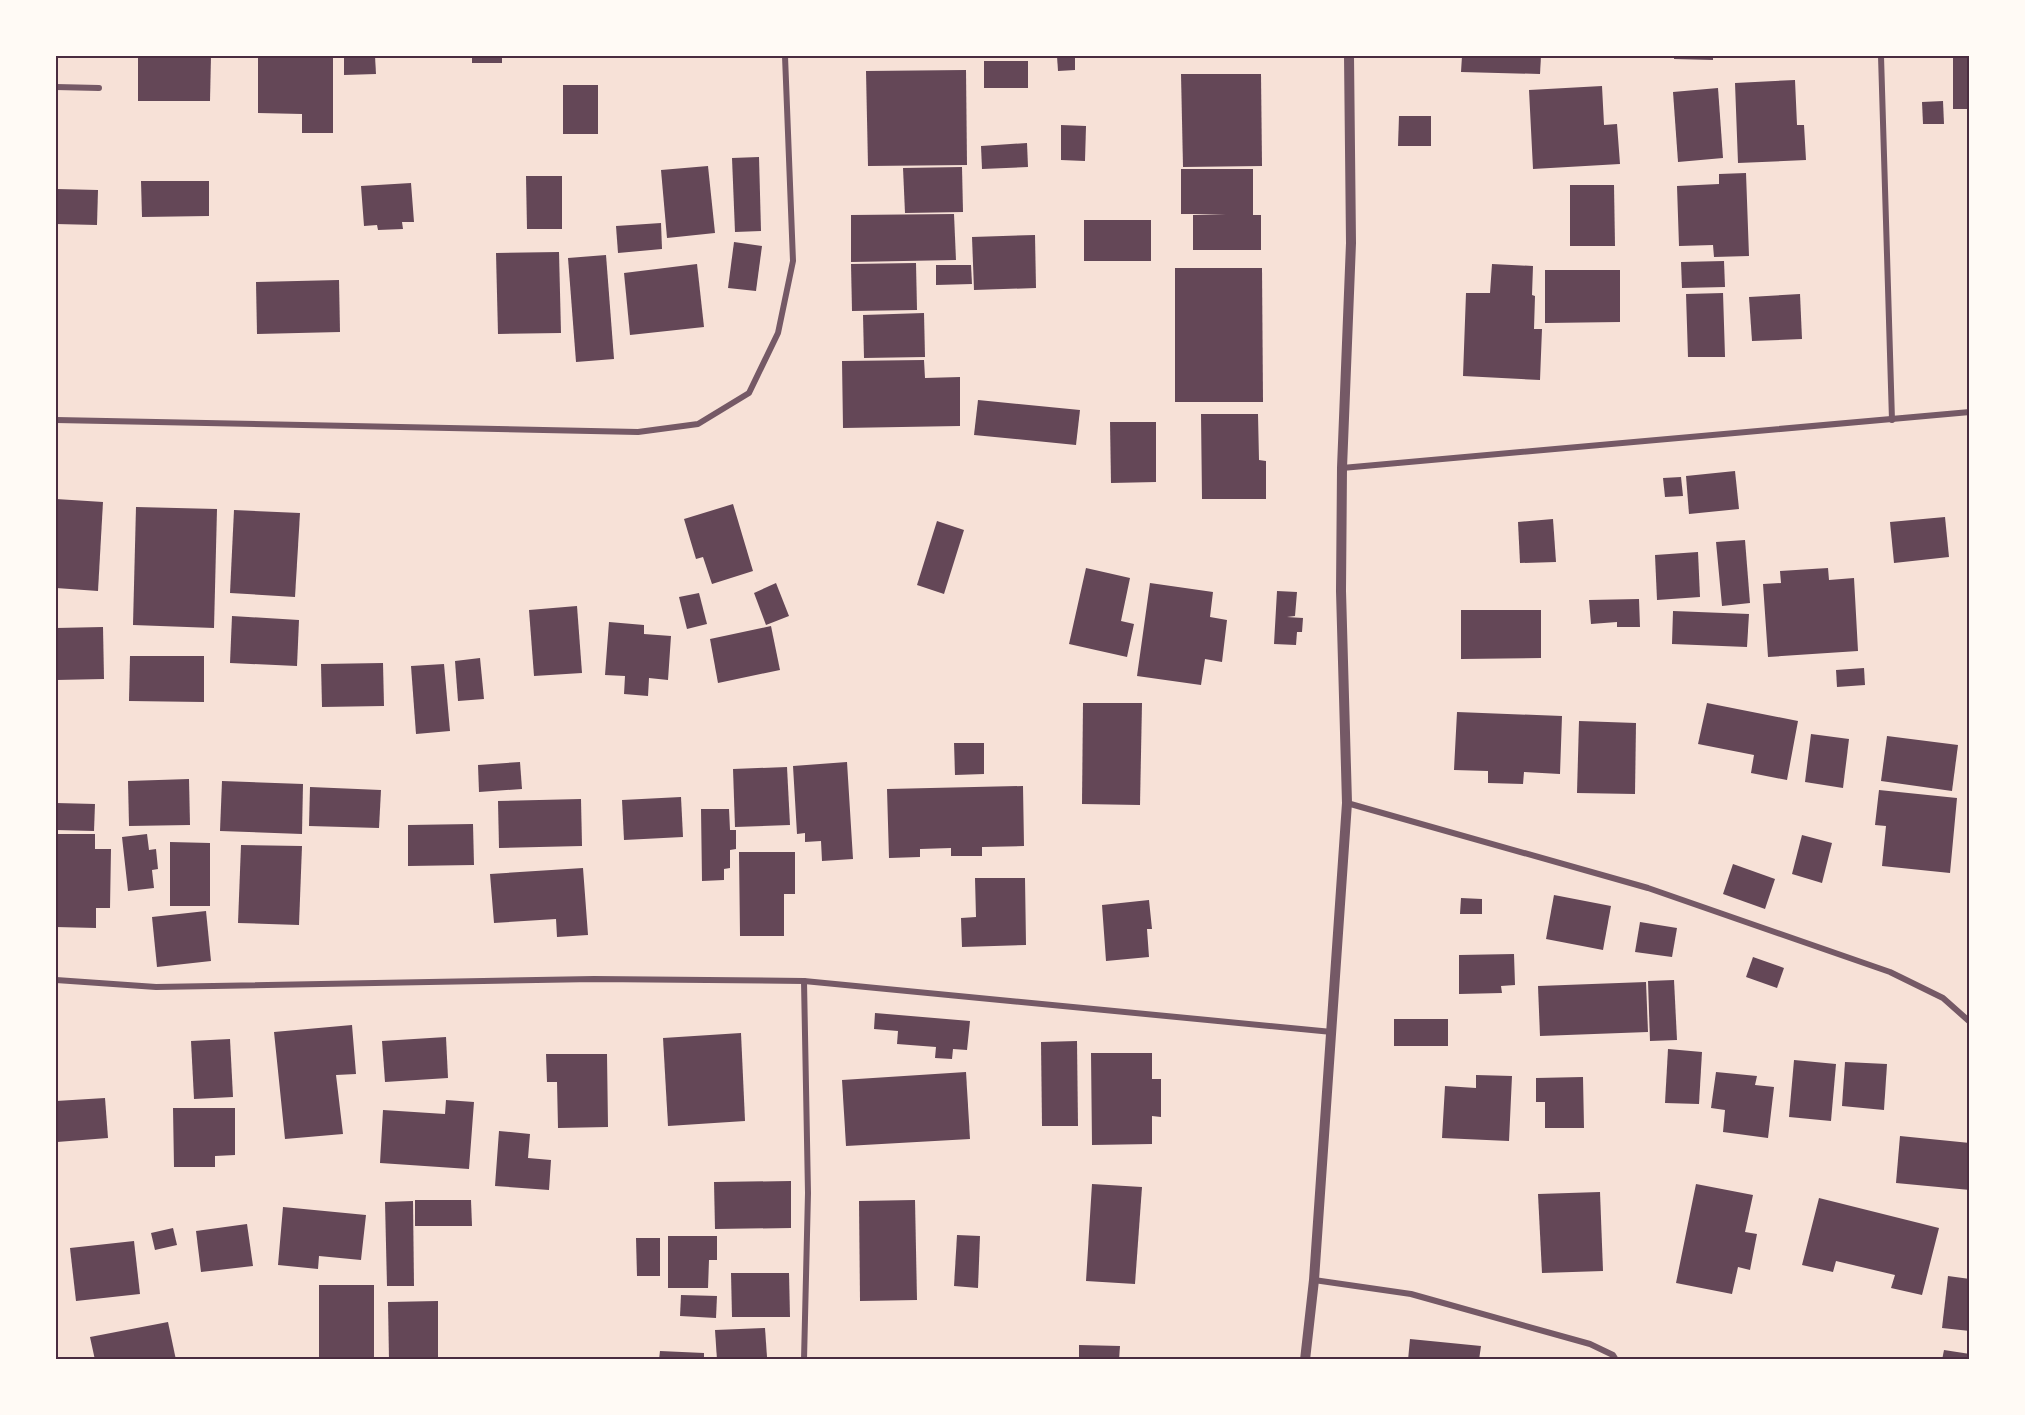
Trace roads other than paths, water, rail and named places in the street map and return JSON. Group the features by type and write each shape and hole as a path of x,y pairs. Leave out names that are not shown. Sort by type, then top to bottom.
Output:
{"street":[{"path":"56,420 638,432 698,424 749,393 778,333 793,261 785,56"},
{"path":"1305,1359 1314,1280 1347,802 1341,591 1342,468 1352,243 1349,56"},
{"path":"1881,56 1892,420"},
{"path":"56,87 99,88"},
{"path":"1342,468 1970,412"},
{"path":"1347,802 1648,888 1890,972 1943,998 1970,1022"},
{"path":"56,980 156,987 594,979 804,981 1332,1032"},
{"path":"804,981 808,1193 804,1359"},
{"path":"1314,1280 1411,1294 1590,1344 1616,1359"}]}
